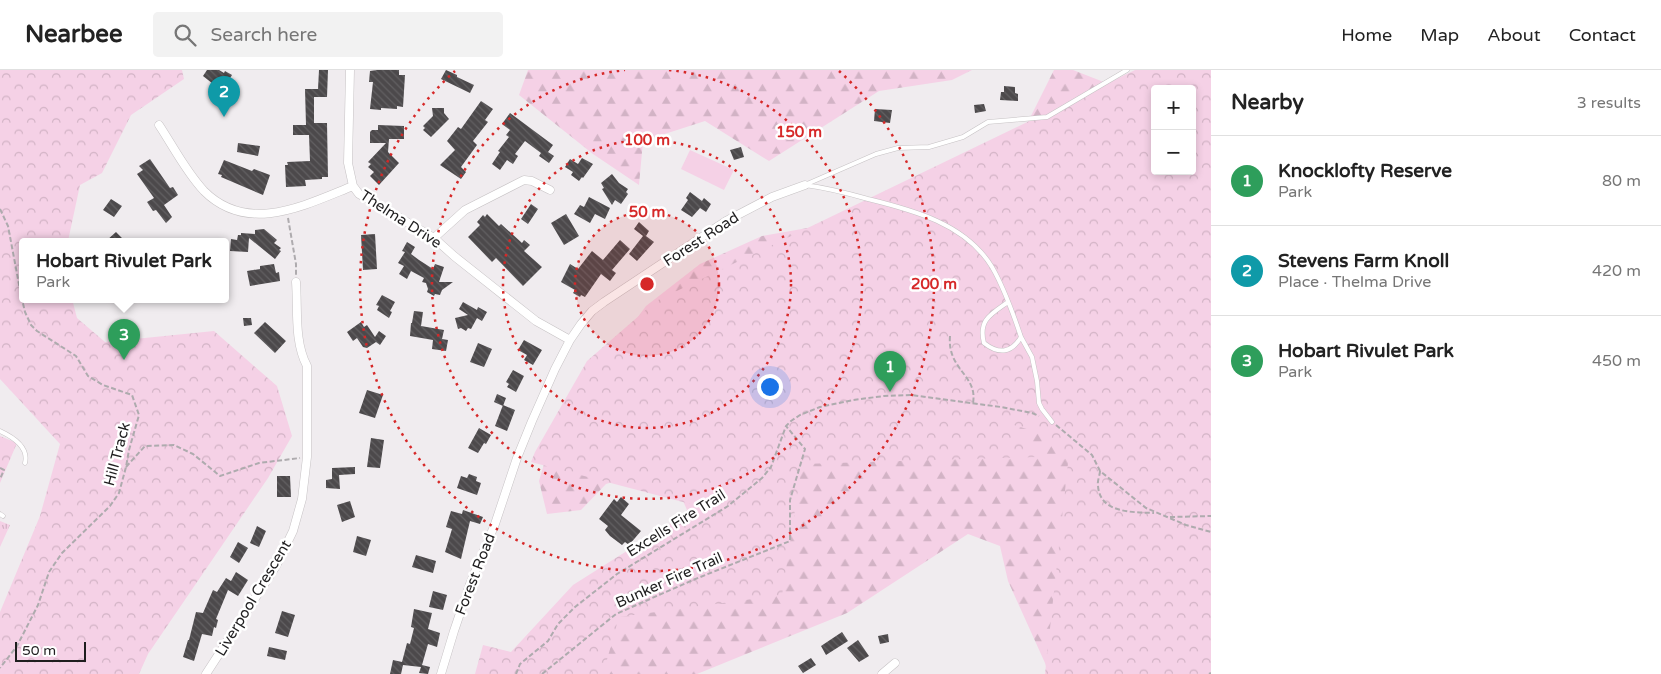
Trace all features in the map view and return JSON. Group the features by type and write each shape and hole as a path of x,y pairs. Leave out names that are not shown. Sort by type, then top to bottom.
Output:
{"street":[{"path":"350,70 348,163 353,186"},
{"name":"Thelma Drive","path":"159,125 193,177 205,191 221,204 235,211 271,214 327,197 353,186 359,194 434,238 536,321 570,340"},
{"path":"434,238 465,210 524,180 550,190"},
{"name":"Forest Road","path":"441,674 467,593 495,524 517,458 555,369 570,340 581,324 592,311 726,221 772,197 805,185"},
{"name":"Liverpool Crescent","path":"206,674 276,566 293,531 302,499 307,457 307,366 302,357 296,282"},
{"path":"882,674 896,663"}],"lane":[{"name":"Forest Road","path":"805,185 876,154 898,148 929,147 963,137 988,122 1048,116 1127,70"},
{"path":"805,185 840,191 897,206 929,217 958,232 976,246 992,267 1008,302 1032,358 1039,403 1052,422"},
{"path":"1008,302 985,321 981,332 984,343 992,349 1001,351 1010,349 1022,337"},
{"path":"0,431 14,438 20,444 25,455 25,463"}],"path":[{"name":"Hill Track","path":"0,209 8,226 19,284"},
{"path":"286,210 296,264 296,282"},
{"name":"Hill Track","path":"0,668 17,646 38,605 47,577 54,563 62,552 116,498 122,485 129,450 140,415 132,395 103,385 88,376 76,356 37,331 31,325 23,303"},
{"path":"950,336 952,356 974,389 974,403"},
{"path":"786,426 800,415 820,407 884,396 911,394 1032,413 1052,422 1092,455 1100,470 1156,514"},
{"name":"Bunker Fire Trail","path":"542,674 616,614 790,541 790,500 805,448 786,426"},
{"name":"Excells Fire Trail","path":"516,674 520,664 548,641 558,624 575,607 624,570 728,506 762,478 771,467 786,426"},
{"path":"126,468 144,446 174,445 194,454 220,476 259,463 307,457"},
{"path":"0,468 4,470 0,479"},
{"path":"1100,470 1099,492 1102,500 1111,507 1119,510 1156,514 1211,532"},
{"path":"2,475 6,477"},
{"path":"1168,517 1211,516"}],"green space":[{"path":"0,70 182,70 184,79 131,115 102,173 80,185 69,238 19,238 19,303 73,303 77,318 105,342 214,331 277,386 292,436 268,478 148,654 139,674 0,674 0,612 40,516 60,444 0,379"},
{"path":"528,70 972,70 952,80 879,91 769,161 705,121 643,141 639,185 593,154 519,95"},
{"path":"1054,70 1073,70 1151,100 1151,175 1192,175 1211,674 1048,674 1045,663 1008,581 1000,546 968,534 847,613 697,674 494,674 668,541 687,510 673,478 639,474 606,484 581,510 547,514 539,481 549,447 585,388 646,306 700,264 762,236 904,211 1003,172"},
{"path":"1135,70 1211,70 1211,674 1045,674 1069,454 1043,434 1007,423 1037,457 802,464 782,595 619,617 603,674 475,674 483,645 511,652 573,585 698,506 531,462 587,361 656,301"},
{"path":"690,150 734,170 724,190 681,169"},
{"path":"0,436 17,443 0,483"},
{"path":"0,521 10,525 0,547"}],"building":[{"path":"207,70 219,70 224,73 225,71 232,75 222,91 203,76"},
{"path":"319,70 328,70 327,97 314,97 314,123 327,123 328,177 305,180 306,186 286,187 285,165 288,165 287,162 310,161 309,135 293,135 293,125 306,125 305,89 318,89"},
{"path":"399,70 399,75 405,75 403,107 397,106 397,109 381,108 381,110 370,109 373,82 369,82 370,71"},
{"path":"446,70 474,85 470,93 441,79"},
{"path":"1004,86 1015,87 1018,101 1000,100 1001,92 1004,92"},
{"path":"481,101 493,109 485,120 488,122 473,141 477,145 461,167 466,172 461,179 440,165 455,150 447,141 458,127 461,129"},
{"path":"984,104 986,111 975,113 974,105"},
{"path":"432,108 444,108 444,113 449,119 431,137 423,130 425,128 423,126 433,116"},
{"path":"875,109 892,110 890,123 874,121"},
{"path":"510,113 553,145 548,152 554,156 549,163 539,156 541,153 525,141 515,154 518,156 513,164 507,160 500,170 492,164 500,152 498,151 509,137 506,135 510,130 502,124"},
{"path":"378,125 404,126 404,139 389,139 388,152 399,163 379,185 370,176 374,172 368,167 371,164 368,162 386,143 370,143 370,132 378,130"},
{"path":"238,143 260,146 258,156 237,152"},
{"path":"741,147 744,157 734,160 730,150"},
{"path":"582,158 593,164 579,181 571,175 573,172 565,167 570,159 578,164"},
{"path":"150,159 170,188 173,187 178,195 164,205 172,217 166,223 156,210 153,211 147,202 154,198 137,174 143,170 139,166"},
{"path":"224,160 252,171 254,169 270,175 263,195 221,177 222,175 218,174"},
{"path":"612,174 619,183 628,189 626,192 628,194 621,204 615,200 612,205 602,189 604,188 601,183"},
{"path":"690,192 702,201 704,198 711,204 706,212 700,208 692,217 681,210 688,200 686,198"},
{"path":"589,197 610,208 605,219 595,214 590,223 574,214 580,205 584,207"},
{"path":"111,199 122,206 114,217 103,210"},
{"path":"531,204 538,209 528,224 521,219"},
{"path":"487,214 499,226 501,224 522,243 524,240 530,245 524,251 542,267 523,286 496,258 492,262 468,237 480,225 477,222 483,215 485,217"},
{"path":"566,214 579,236 564,245 551,223"},
{"path":"639,222 649,231 646,236 654,242 637,261 629,254 643,236 634,229"},
{"path":"264,229 277,240 274,243 281,248 275,259 249,238 248,252 230,251 231,239 237,240 238,235 241,235 241,233 255,234 255,230"},
{"path":"116,232 122,238 109,238"},
{"path":"375,234 377,269 363,270 361,235"},
{"path":"620,240 630,249 612,270 616,273 610,281 601,274 585,297 581,295 580,297 573,293 575,290 561,282 570,264 578,269 592,251 603,260"},
{"path":"407,242 415,247 411,254 419,260 433,269 435,264 444,267 439,282 453,282 442,290 440,295 435,294 434,296 427,292 426,283 422,282 424,278 411,271 407,279 399,274 404,266 398,263 405,252 402,251"},
{"path":"274,264 276,273 279,272 280,281 250,286 247,271 260,269 260,266"},
{"path":"382,295 395,302 390,311 392,312 389,318 377,310 379,306 376,305"},
{"path":"463,302 477,310 478,307 487,312 482,321 477,318 471,329 468,328 466,331 461,328 458,329 455,318 468,315 459,309"},
{"path":"414,311 423,312 421,326 444,330 442,339 448,340 446,351 432,349 433,340 410,336"},
{"path":"243,318 251,318 252,325 244,326"},
{"path":"265,322 286,341 275,353 254,333"},
{"path":"361,322 364,327 367,325 375,337 379,331 386,336 380,345 376,342 367,348 363,347 357,338 353,341 347,332"},
{"path":"524,340 542,350 533,365 524,360 527,355 518,350"},
{"path":"478,343 492,349 484,367 470,362"},
{"path":"513,370 524,376 516,392 507,387 509,384 506,382"},
{"path":"367,390 383,395 375,418 359,413"},
{"path":"497,394 506,398 503,406 494,402"},
{"path":"503,405 515,410 507,431 495,426"},
{"path":"479,428 491,435 478,453 468,448"},
{"path":"371,438 384,440 380,468 367,467"},
{"path":"355,467 355,474 339,475 340,489 326,488 326,480 332,479 332,468"},
{"path":"469,474 477,477 476,481 481,483 477,495 457,488 461,476 467,478"},
{"path":"277,476 290,476 291,497 277,497"},
{"path":"621,497 629,504 621,515 641,531 629,545 625,542 622,545 610,536 605,530 608,526 599,519 614,499 617,502"},
{"path":"350,501 355,517 342,522 337,505"},
{"path":"463,510 483,517 480,524 470,521 461,559 445,552 452,529 446,527 451,511 462,514"},
{"path":"257,526 266,531 259,547 250,543"},
{"path":"357,536 371,540 366,556 353,552"},
{"path":"238,542 248,548 239,563 230,557"},
{"path":"416,555 436,561 433,573 412,567"},
{"path":"236,572 248,580 238,596 228,590 216,619 218,620 216,628 214,627 212,636 202,634 194,661 183,657 196,612 203,613 213,590 217,592 226,578 231,581"},
{"path":"433,591 447,595 443,610 429,607"},
{"path":"414,609 432,613 428,629 440,633 437,647 428,644 422,665 430,667 428,674 419,673 421,667 403,665 401,674 390,674 393,660 402,662 407,643 410,644 414,628 411,627"},
{"path":"282,611 295,615 288,637 275,633"},
{"path":"842,632 848,641 826,655 821,646"},
{"path":"888,634 889,642 880,644 878,636"},
{"path":"858,640 869,656 859,662 847,648"},
{"path":"269,647 287,651 285,660 267,656"},
{"path":"811,658 816,665 803,673 798,666"}],"place":[{"name":"Stevens Farm Knoll","path":"224,117"},
{"name":"Hobart Rivulet Park","path":"124,360"},
{"name":"Knocklofty Reserve","path":"890,392"}]}
